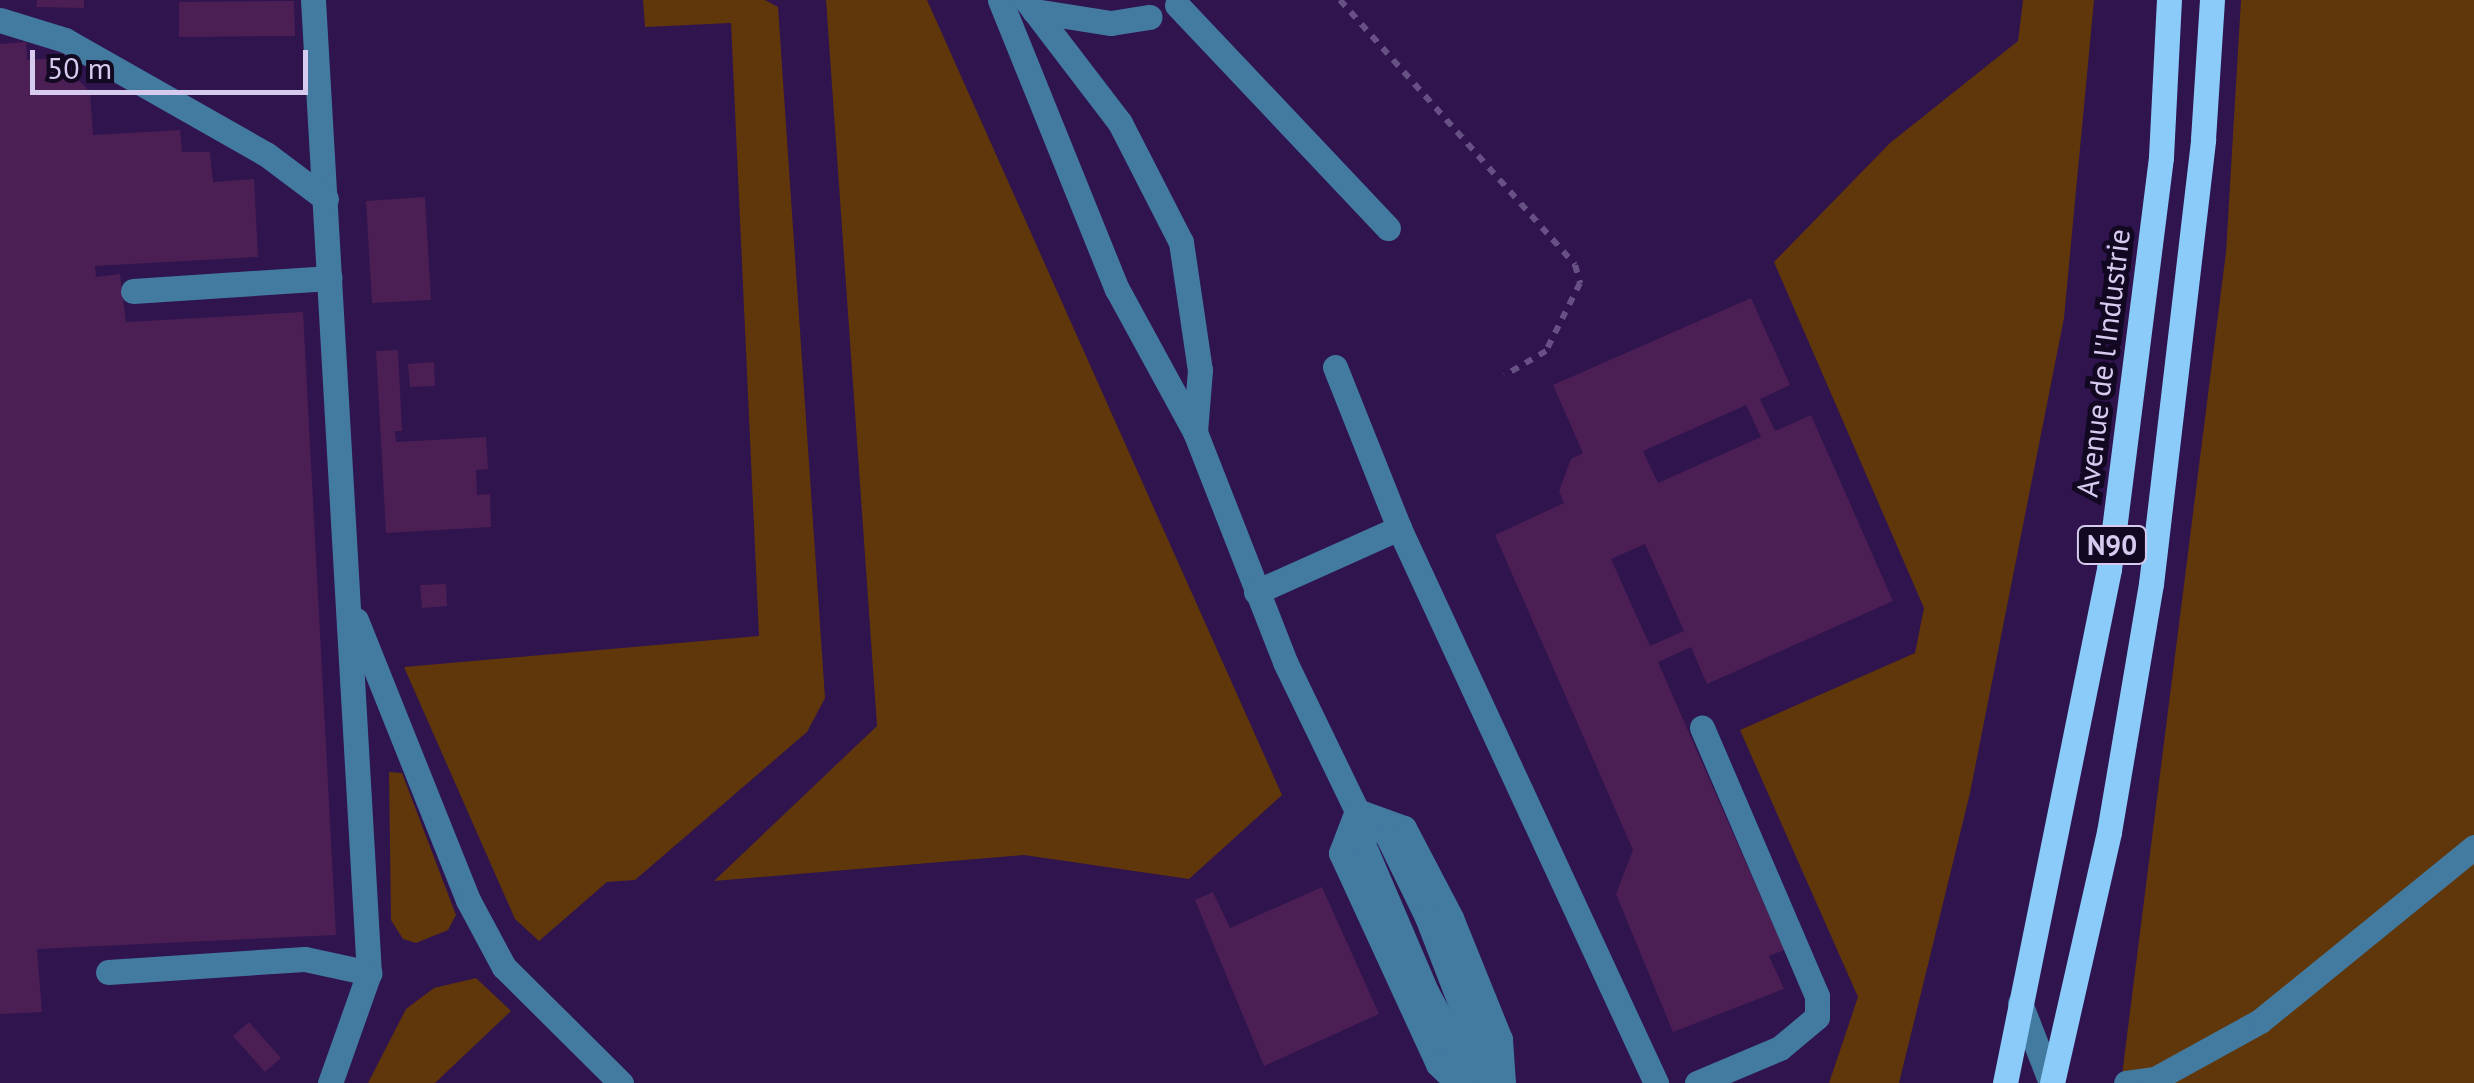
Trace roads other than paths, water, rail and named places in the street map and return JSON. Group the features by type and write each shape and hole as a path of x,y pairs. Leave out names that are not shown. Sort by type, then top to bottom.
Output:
{"main road":[{"name":"Avenue de l'Industrie","path":"2006,1083 2109,570 2162,158 2169,0"},
{"name":"N90","path":"2052,1083 2109,832 2151,584 2204,139 2212,0"}],"street":[{"path":"313,0 369,973 330,1083"},
{"path":"1000,0 1117,290 1195,432 1256,592 1358,811 1363,844 1426,990 1475,1083"},
{"path":"1176,5 1388,228"},
{"path":"1030,6 1120,122 1181,242 1200,370 1195,432"},
{"path":"1030,6 1111,23 1150,18"},
{"path":"0,20 65,40 266,154 326,199"},
{"path":"133,290 330,278"},
{"path":"1335,366 1399,528 1656,1083"},
{"path":"1256,592 1399,528"},
{"path":"350,607 468,900 504,968 620,1083"},
{"path":"1697,1083 1780,1048 1817,1017 1817,996 1702,728"},
{"path":"1358,811 1341,853 1438,1064 1458,1083"},
{"path":"1358,811 1388,834 1491,1083"},
{"path":"1358,811 1404,828 1451,918 1500,1039 1502,1083"},
{"path":"2126,1083 2155,1079 2260,1021 2474,847"},
{"path":"108,972 304,958 369,973"},
{"path":"2020,1002 2052,1083"}]}
